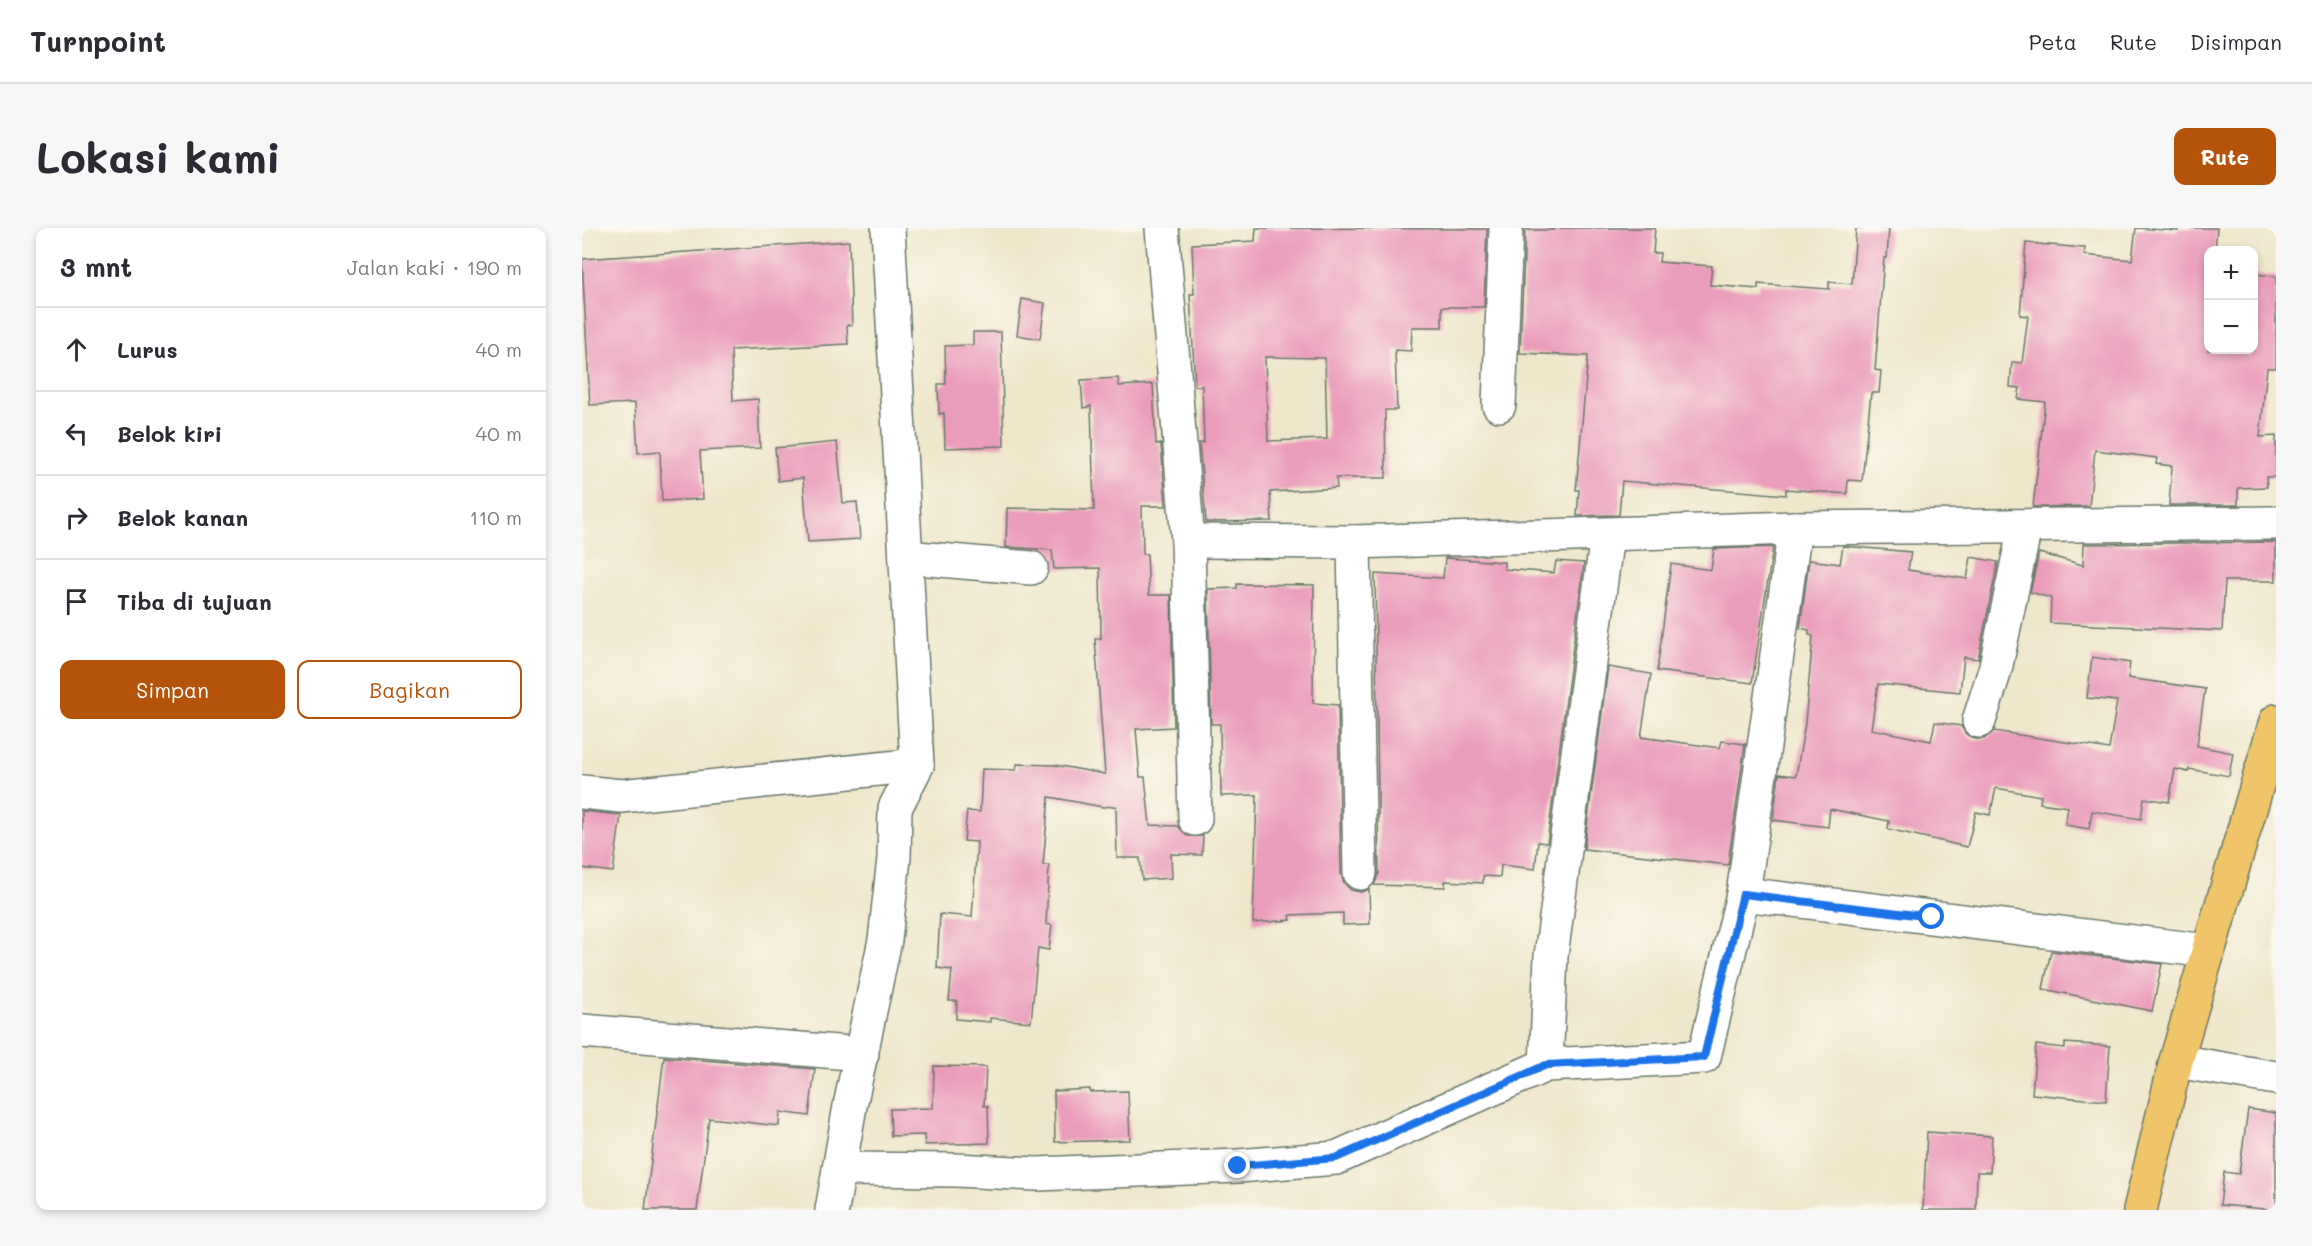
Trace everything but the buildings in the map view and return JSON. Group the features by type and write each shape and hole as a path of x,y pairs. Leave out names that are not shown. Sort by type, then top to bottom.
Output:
{"highway":[{"path":"2140,1210 2176,1061 2276,721"}],"street":[{"path":"832,1210 885,940 894,858 895,808 917,765 888,228"},
{"path":"1162,228 1188,541 1195,819"},
{"path":"1499,405 1506,228"},
{"path":"1188,541 1354,542 1795,528 2276,523"},
{"path":"1979,721 1995,670 2025,527"},
{"path":"839,1169 956,1170 1037,1174 1227,1167 1336,1158 1546,1065 1704,1057 1743,894 1795,528"},
{"path":"1546,1065 1551,956 1607,535"},
{"path":"1354,542 1360,873"},
{"path":"906,557 1031,568"},
{"path":"582,792 621,796 917,765"},
{"path":"1743,894 2208,951"},
{"path":"582,1031 862,1054"},
{"path":"2176,1061 2276,1078"}],"route":[{"path":"1238,1166 1336,1158 1546,1065 1704,1057 1743,894 1932,917"}]}
